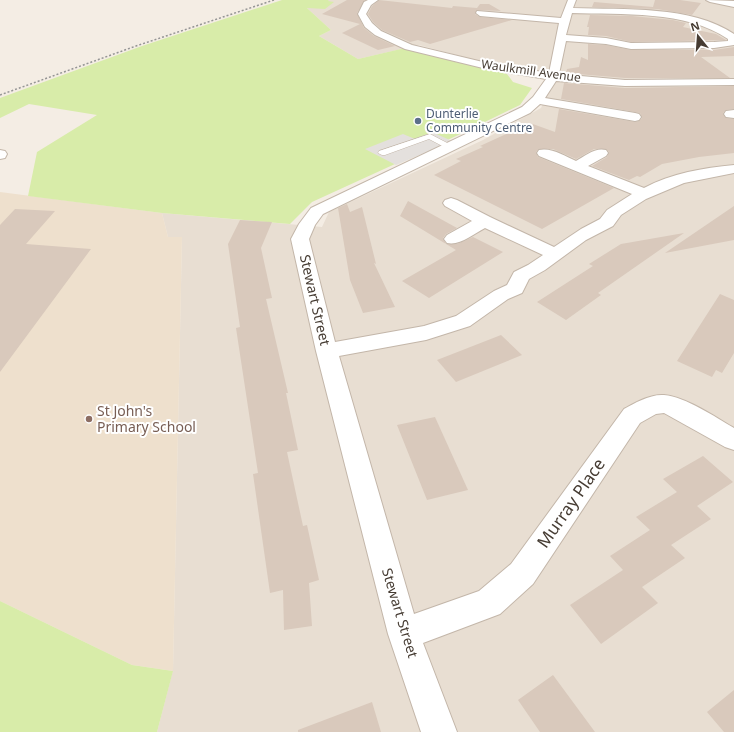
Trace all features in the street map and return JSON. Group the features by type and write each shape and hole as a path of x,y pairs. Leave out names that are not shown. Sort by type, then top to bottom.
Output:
{"street":[{"name":"Waulkmill Avenue","path":"374,0 367,4 363,9 362,14 368,26 378,33 409,48 487,66 553,76 625,83 734,82"},
{"path":"710,0 734,4"},
{"name":"Stewart Street","path":"440,732 404,634 327,351 300,239 307,224 317,211 526,110 537,100 553,76 568,10"},
{"path":"480,12 568,10 667,16 715,26 727,31 733,38 732,44 631,46 606,41 561,38"},
{"path":"537,100 605,107 635,118"},
{"path":"544,153 643,193"},
{"path":"577,166 601,153"},
{"path":"327,351 426,333 463,321 501,295 515,289 521,276 534,271 555,254 598,226 607,222 610,214 643,193 665,183 690,175 734,169"},
{"path":"451,203 484,221 555,254"},
{"path":"453,239 484,221"},
{"name":"Murray Place","path":"404,634 489,603 522,574 632,416 648,407 665,404 686,413 734,440"}],"lane":[{"path":"382,153 430,136 449,146"}],"shaded area":[{"path":"329,0 734,0 734,732 157,732 173,670 182,237 168,237 162,213 322,227 329,212 483,140 541,108 557,74 475,60 419,45 358,59 319,36 331,30 307,8"},
{"path":"432,132 452,141 396,165 365,149 403,134 415,139"},
{"name":"St John's Primary School","path":"0,192 162,213 168,237 182,237 173,671 132,665 0,601"}],"green space":[{"path":"282,0 329,0 328,1 334,2 325,9 307,8 331,30 319,36 358,59 405,48 507,74 513,82 532,88 520,105 312,202 290,224 162,213 28,196 37,152 97,115 29,104 0,118 0,98 142,46"},
{"path":"0,601 132,665 173,671 157,732 0,732"}],"building":[{"path":"347,0 365,0 357,13 364,28 374,36 395,46 378,50 342,33 360,24 322,14"},
{"path":"379,0 452,8 453,6 477,8 480,4 489,4 501,11 477,10 475,14 480,17 512,20 430,44 418,40 410,42 382,30 373,22 368,14 372,6"},
{"path":"655,0 680,0 701,3 692,15 657,9 592,7 594,2 653,7"},
{"path":"590,15 632,16 673,20 686,23 683,27 716,34 726,40 631,42 606,36 588,35 589,27 587,27"},
{"path":"588,44 606,45 631,50 714,50 734,47 734,56 701,57 730,78 625,78 566,73 567,69 579,67 581,57 588,60"},
{"path":"564,83 625,88 734,86 734,109 726,110 723,113 726,118 734,119 734,153 699,157 662,164 640,177 637,176 629,180 592,166 607,157 609,152 606,149 594,149 576,159 553,149 539,149 536,152 538,157 614,188 542,229 434,175 461,161 456,159 483,147 480,146 530,123 555,132 559,109 635,122 642,118 640,113 561,99"},
{"path":"408,201 457,228 446,234 443,238 446,244 400,216"},
{"path":"347,204 350,212 362,207 376,264 374,263 395,307 363,313 350,280 338,208"},
{"path":"734,206 734,240 665,253"},
{"path":"15,209 55,211 26,244 91,249 0,372 0,225"},
{"path":"240,220 272,222 261,248 272,298 266,299 288,393 286,393 298,450 287,452 303,526 307,525 319,580 309,583 312,626 284,630 283,590 270,593 253,474 258,473 236,328 240,327 228,244"},
{"path":"684,233 598,293 601,295 566,320 537,302 593,266 589,264 621,244"},
{"path":"473,237 503,252 429,298 402,281 456,250 446,244 457,244"},
{"path":"720,294 734,300 734,353 722,373 716,370 712,377 677,361"},
{"path":"501,335 522,355 456,382 437,360"},
{"path":"435,417 468,490 427,500 397,425"},
{"path":"703,456 733,482 697,506 711,519 671,545 685,558 642,587 658,603 601,644 570,605 623,570 610,556 650,530 636,517 677,492 663,479"},
{"path":"553,675 595,732 540,732 518,700"},
{"path":"734,690 734,732 724,732 707,712"},
{"path":"372,702 381,732 298,732 298,730"}],"railway":[{"path":"0,95 136,46 274,0"}],"place":[{"name":"Dunterlie Community Centre","path":"418,121"},
{"name":"St John's Primary School","path":"89,419"}]}
